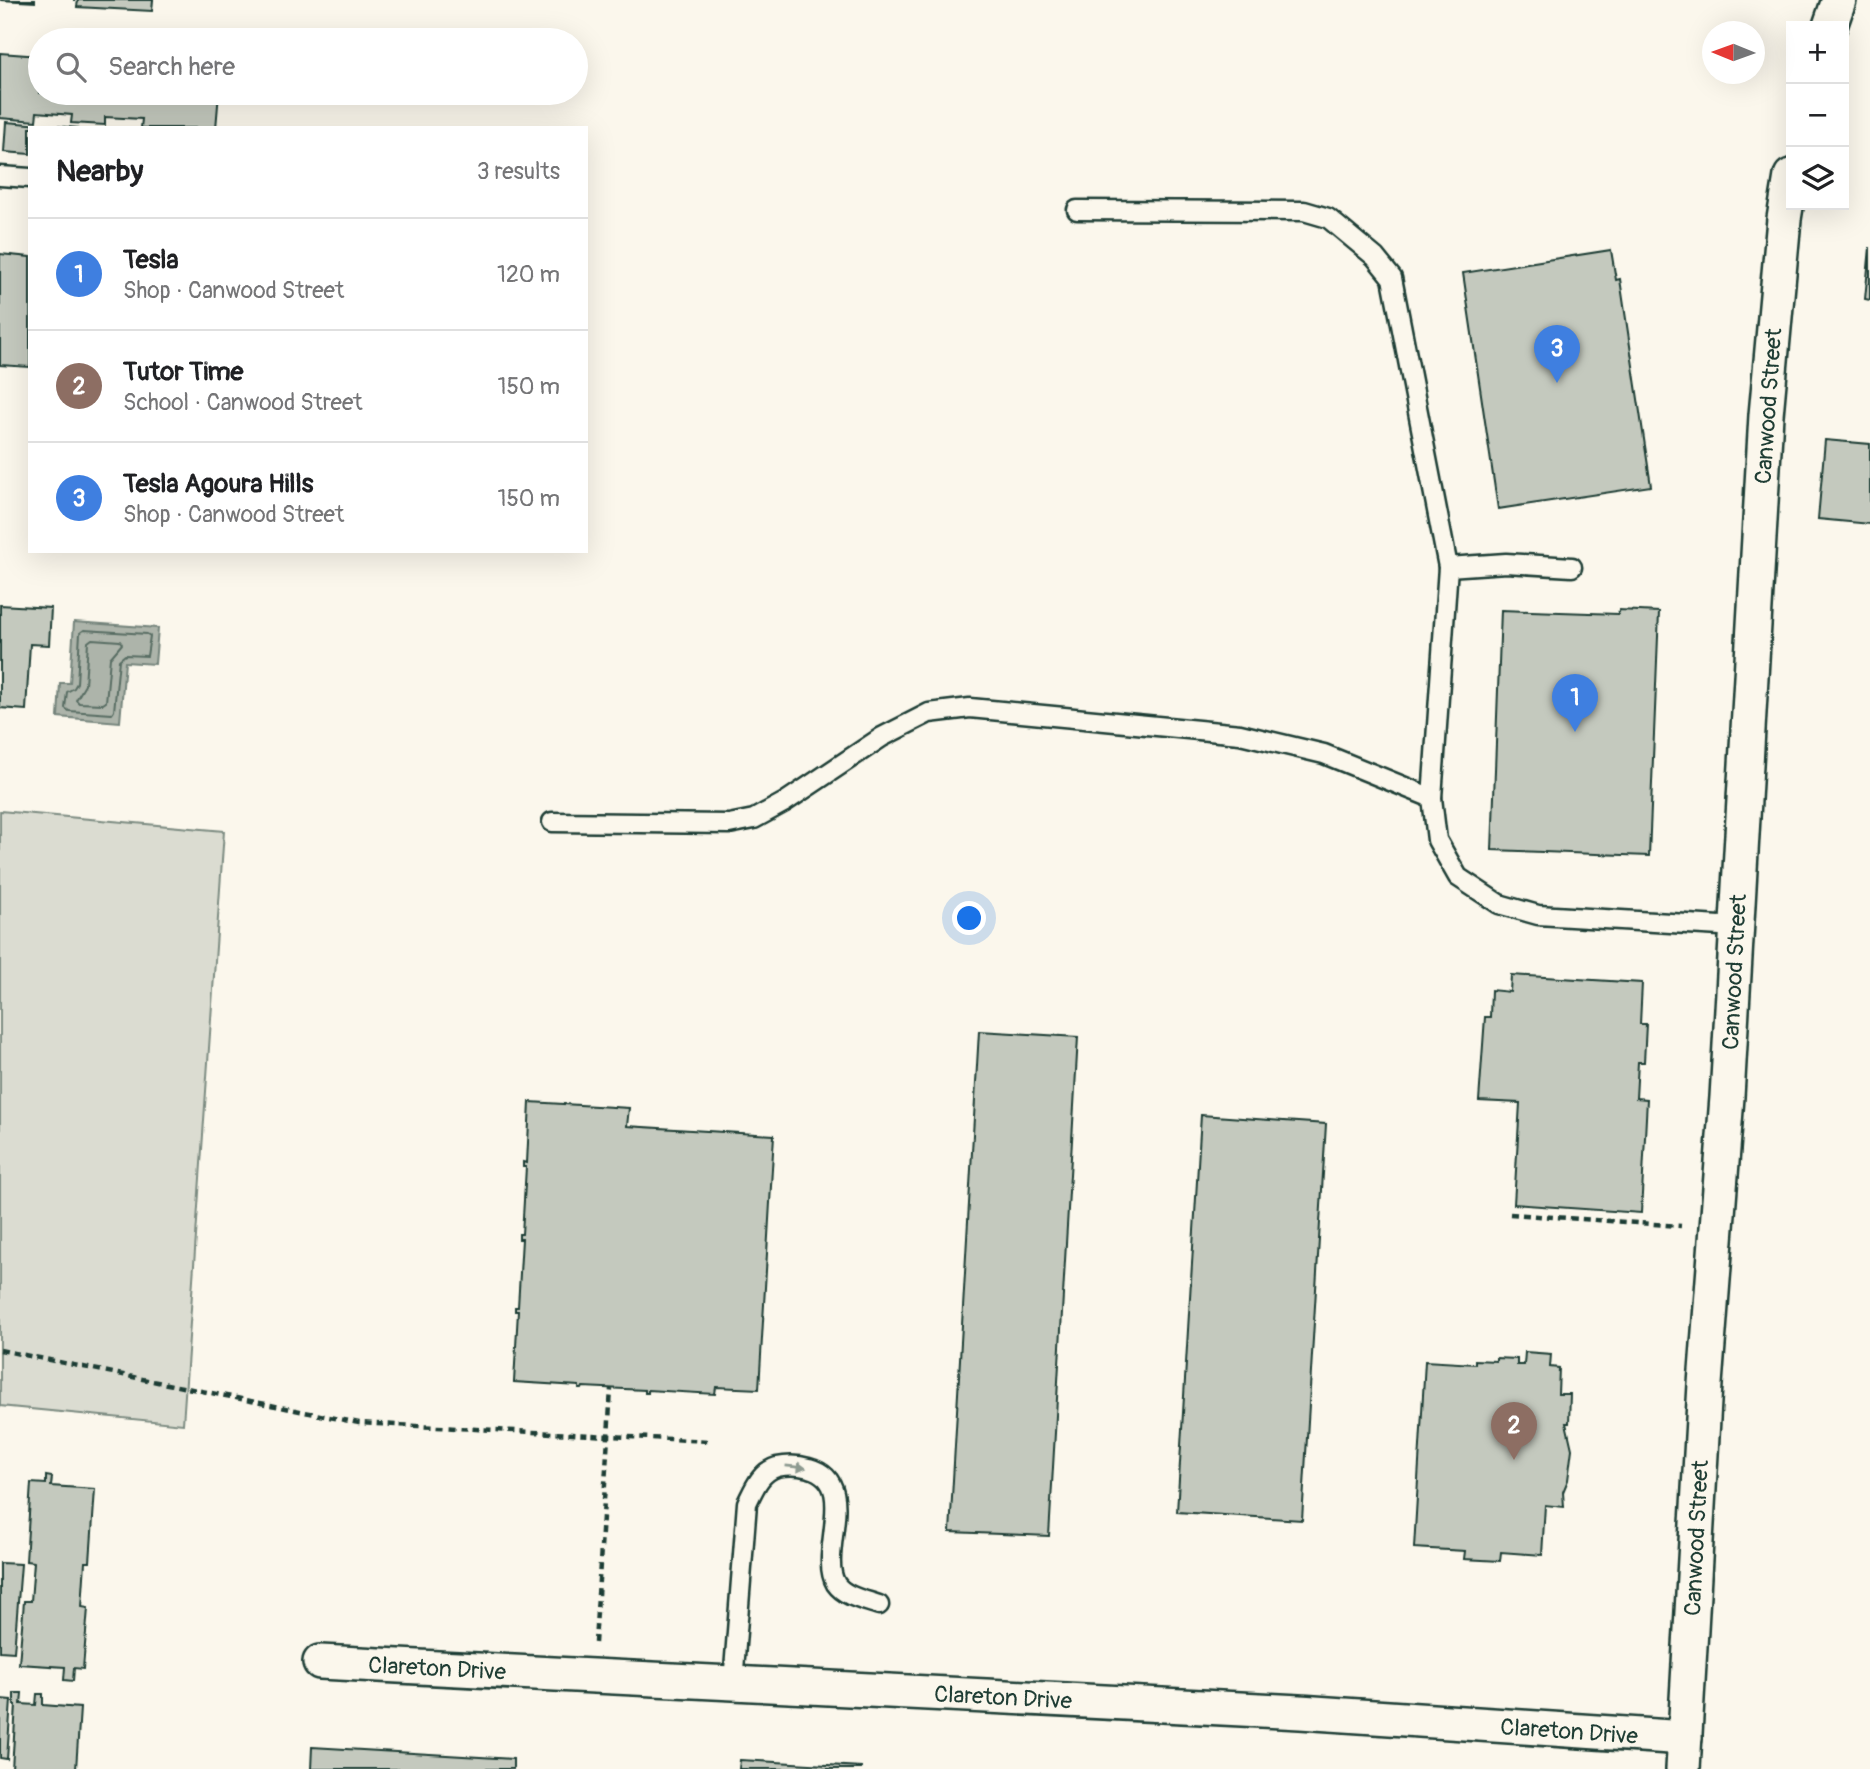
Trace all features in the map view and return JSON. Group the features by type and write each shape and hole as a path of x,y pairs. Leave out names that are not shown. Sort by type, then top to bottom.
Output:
{"street":[{"path":"1832,21 1839,0"},
{"name":"Canwood Street","path":"1684,1754 1705,1384 1726,1110 1766,415 1786,207"},
{"name":"Clareton Drive","path":"320,1662 1300,1712 1684,1754"}],"lane":[{"path":"0,176 28,178"},
{"path":"1077,210 1304,211 1328,218 1375,257 1392,278 1448,567 1432,798 1437,840 1458,877 1499,904 1538,915 1737,927"},
{"path":"1448,567 1506,563 1572,567"},
{"path":"552,822 729,824 754,819 785,803 882,737 929,713 970,708 1240,734 1324,754 1432,798"},
{"path":"733,1682 747,1503 756,1484 768,1470 783,1465 806,1467 820,1472 829,1480 835,1501 832,1570 835,1583 844,1592 879,1605"}],"path":[{"path":"1510,1214 1681,1226"},
{"path":"0,1350 359,1423 708,1441"},
{"path":"593,1676 611,1389"}],"shaded area":[{"path":"0,811 224,831 183,1424 0,1406"}],"water":[{"path":"74,622 158,628 155,664 125,662 120,722 58,717 60,683 70,683"}],"building":[{"path":"0,0 35,0 35,2"},
{"path":"78,0 153,0 152,11 77,7"},
{"path":"0,53 28,55 28,105 218,105 216,126 141,126 142,119 105,117 105,125 71,123 72,115 37,112 36,121 0,118"},
{"path":"6,122 54,126 28,126 28,154 4,152"},
{"path":"1870,247 1870,300 1865,299"},
{"path":"1611,250 1616,280 1620,279 1651,486 1498,509 1463,273"},
{"path":"0,254 28,257 28,367 0,365"},
{"path":"1825,440 1870,444 1870,524 1818,519"},
{"path":"0,605 51,608 49,645 30,644 26,710 0,708"},
{"path":"1501,610 1618,614 1619,610 1659,612 1649,856 1492,850"},
{"path":"1511,975 1642,983 1640,1024 1646,1024 1644,1062 1638,1062 1636,1098 1647,1099 1641,1213 1514,1204 1520,1103 1479,1101 1485,1017 1490,1017 1491,990 1510,992"},
{"path":"979,1031 1078,1037 1049,1536 950,1532"},
{"path":"530,1102 629,1108 627,1126 774,1135 759,1389 716,1387 715,1394 648,1390 648,1393 645,1393 645,1390 579,1389 579,1386 514,1382 518,1311 515,1311 515,1307 518,1307 522,1239 519,1239 519,1234 522,1234 526,1167 523,1167 523,1162 527,1163"},
{"path":"1201,1115 1326,1124 1302,1520 1177,1512"},
{"path":"1525,1352 1551,1354 1550,1367 1559,1368 1558,1394 1570,1394 1569,1423 1566,1423 1572,1449 1568,1480 1563,1492 1564,1507 1545,1505 1542,1555 1501,1552 1500,1561 1464,1559 1465,1551 1414,1548 1425,1361 1475,1364 1475,1360 1496,1361 1496,1358 1517,1359 1517,1365 1524,1365"},
{"path":"46,1476 52,1477 51,1486 95,1489 90,1562 85,1562 82,1607 88,1608 83,1669 74,1668 73,1681 64,1680 65,1667 19,1664 24,1601 31,1601 34,1562 26,1561 31,1483 46,1484"},
{"path":"0,1563 21,1564 14,1652 0,1651"},
{"path":"14,1693 22,1693 21,1704 36,1705 37,1694 43,1694 43,1705 80,1708 76,1769 12,1769 16,1705"},
{"path":"0,1699 11,1700 7,1759 0,1758"},
{"path":"312,1747 513,1759 513,1769 311,1769"},
{"path":"740,1760 861,1767 861,1769 739,1769"}],"place":[{"name":"Tesla Agoura Hills","path":"1557,383"},
{"name":"Tesla","path":"1575,732"},
{"name":"Tutor Time","path":"1514,1460"}]}
